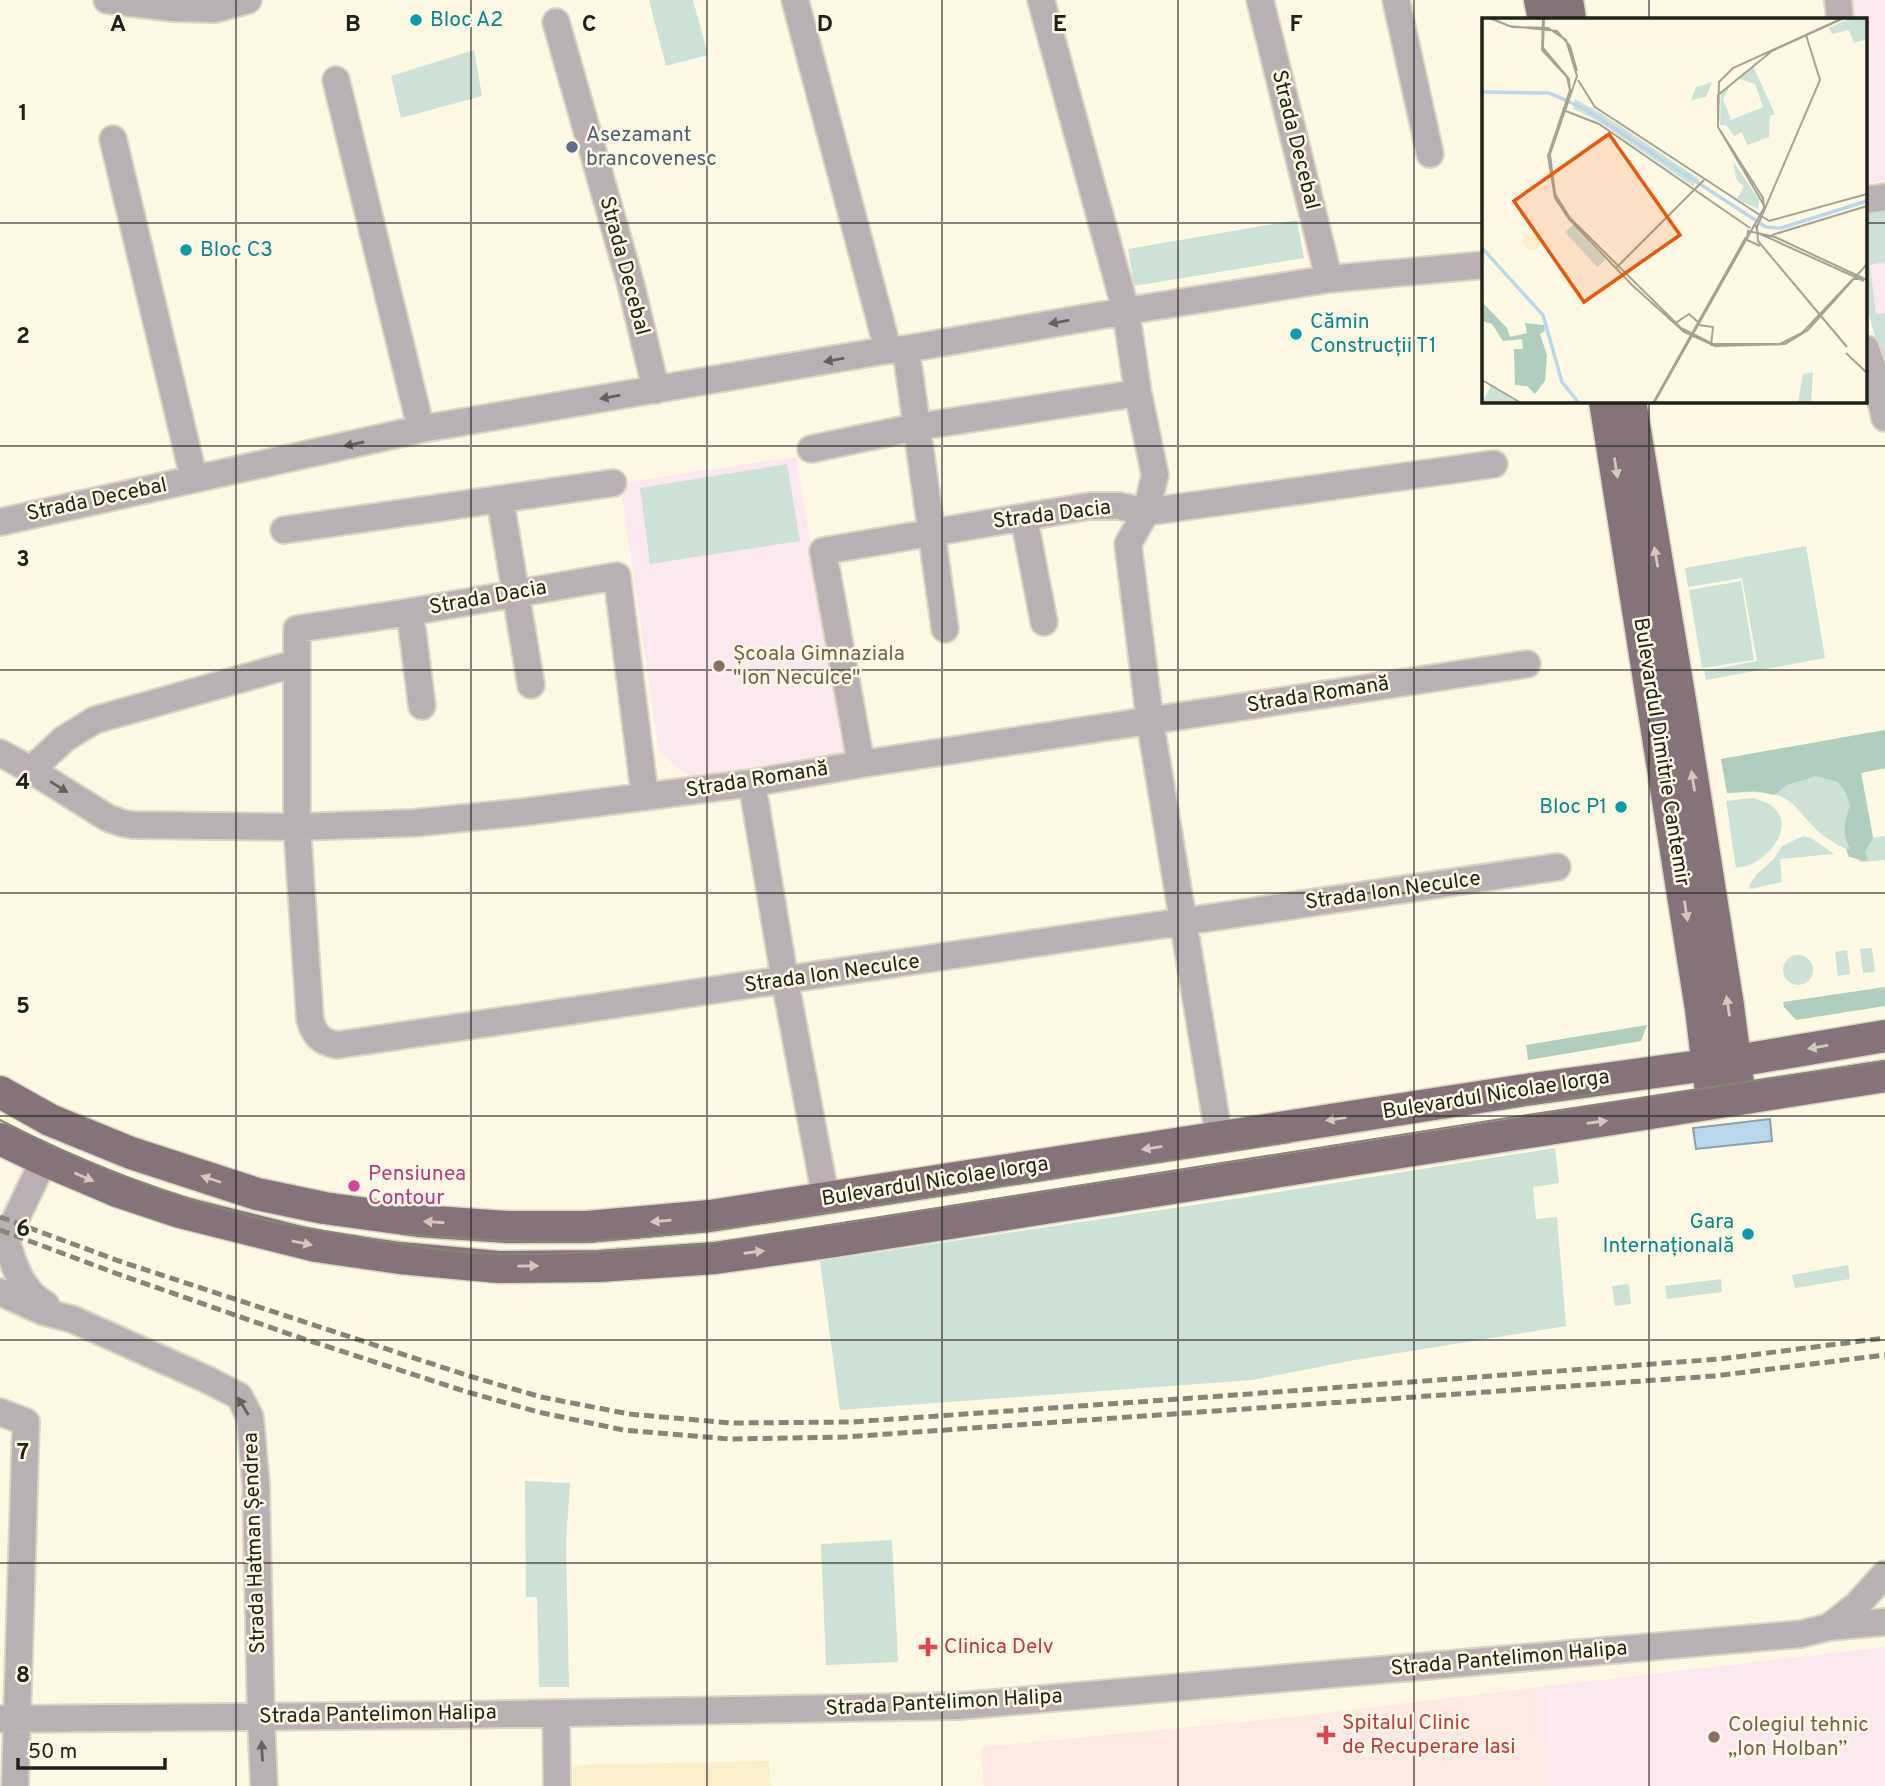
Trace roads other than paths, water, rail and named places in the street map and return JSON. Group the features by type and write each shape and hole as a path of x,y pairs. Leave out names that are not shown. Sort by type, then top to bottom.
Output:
{"main road":[{"path":"1540,0 1544,18"},
{"path":"1567,0 1570,18"},
{"name":"Bulevardul Dimitrie Cantemir","path":"1605,402 1693,956 1722,1063"},
{"name":"Bulevardul Dimitrie Cantemir","path":"1630,402 1680,701 1726,1101"},
{"name":"Bulevardul Nicolae Iorga","path":"0,1093 50,1119 131,1153 257,1194 324,1208 419,1221 507,1227 587,1227 710,1216 826,1199 1885,1036"},
{"name":"Bulevardul Nicolae Iorga","path":"0,1139 117,1191 180,1212 316,1246 400,1258 498,1267 599,1266 715,1258 835,1241 1885,1076"}],"street":[{"path":"107,0 173,8 215,9 248,0"},
{"path":"795,0 897,350 916,427 945,629"},
{"path":"1041,0 1126,311 1138,393 1156,475 1146,513 1128,544 1150,721 1219,1137"},
{"name":"Strada Decebal","path":"1261,0 1329,279"},
{"path":"1395,0 1430,154"},
{"path":"1838,0 1840,18"},
{"name":"Strada Decebal","path":"556,22 631,285 656,390"},
{"path":"336,80 421,429"},
{"name":"Strada Decebal","path":"113,139 194,479"},
{"name":"Strada Decebal","path":"0,522 421,429 1329,279 1482,265"},
{"path":"1868,355 1885,418"},
{"path":"811,449 916,427 1138,393"},
{"name":"Strada Dacia","path":"861,764 823,551 1090,506 1119,506 1146,513 1494,464"},
{"path":"284,530 613,483"},
{"path":"500,499 531,685"},
{"path":"1024,518 1044,622"},
{"name":"Strada Dacia","path":"297,827 297,629 617,576 645,797"},
{"path":"411,612 422,706"},
{"path":"31,770 64,738 94,720 297,663"},
{"name":"Strada Romană","path":"0,753 108,818 133,825 297,827 441,820 752,783 861,764 1527,664"},
{"path":"752,783 785,981 826,1199"},
{"name":"Strada Ion Neculce","path":"297,827 310,1019 313,1031 320,1039 337,1045 1557,867"},
{"path":"44,1160 3,1242 25,1287 39,1301 72,1319"},
{"name":"Strada Hatman Șendrea","path":"0,1292 44,1312 72,1319 239,1396 250,1417 256,1484 264,1786"},
{"path":"0,1412 26,1422 11,1532 8,1719 15,1786"},
{"path":"1829,1627 1857,1605 1885,1574"},
{"name":"Strada Pantelimon Halipa","path":"8,1719 959,1706 1801,1634 1829,1627 1885,1622"},
{"path":"556,1713 556,1786"}],"water":[{"path":"1770,1119 1772,1141 1696,1149 1693,1128"}],"tram line":[{"path":"0,1120 63,1151 128,1177 194,1200 262,1219 447,1250 554,1254 708,1244 1885,1061"},
{"path":"1501,1109 1608,1092"},
{"path":"402,1234 502,1241 586,1242 708,1231 1290,1142"}],"railway":[{"path":"0,1217 119,1261 541,1397 629,1414 731,1423 852,1422 1222,1396 1720,1359 1885,1338"},
{"path":"0,1230 292,1335 464,1391 538,1412 623,1430 729,1439 845,1437 1714,1376 1885,1355"}],"place":[{"name":"Bloc A2","path":"416,20"},
{"name":"Asezamant brancovenesc","path":"572,147"},
{"name":"Bloc C3","path":"186,250"},
{"name":"Cămin Construcții T1","path":"1296,334"},
{"name":"Școala Gimnaziala \"Ion Neculce\"","path":"719,666"},
{"name":"Bloc P1","path":"1621,807"},
{"name":"Pensiunea Contour","path":"354,1186"},
{"name":"Gara Internațională","path":"1748,1234"},
{"name":"Clinica Delv","path":"928,1647"},
{"name":"Spitalul Clinic de Recuperare Iasi","path":"1326,1735"},
{"name":"Colegiul tehnic „Ion Holban”","path":"1714,1737"}]}
